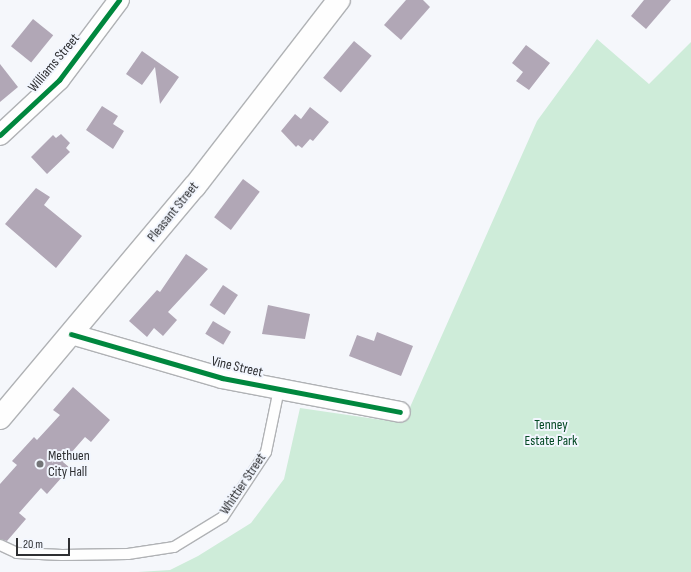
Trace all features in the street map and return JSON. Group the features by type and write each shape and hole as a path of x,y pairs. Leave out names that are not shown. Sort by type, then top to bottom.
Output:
{"main road":[{"name":"Pleasant Street","path":"0,418 195,186 339,0"}],"street":[{"name":"Williams Street","path":"0,135 59,80 120,0"},
{"name":"Vine Street","path":"71,334 222,378 400,412"}],"lane":[{"name":"Whittier Street","path":"0,545 17,553 62,555 128,554 174,547 223,517 266,452 279,389"}],"green space":[{"name":"Tenney Estate Park","path":"597,39 649,84 691,42 691,572 138,572 170,570 198,556 251,523 284,479 300,408 403,423 537,121"}],"building":[{"path":"406,0 423,0 430,7 401,40 384,25"},
{"path":"644,0 671,0 646,29 631,16"},
{"path":"33,19 53,35 31,63 11,46"},
{"path":"354,41 372,56 341,93 323,78"},
{"path":"526,45 550,63 529,90 516,81 523,72 512,63"},
{"path":"142,51 179,77 160,104 155,67 142,85 126,74"},
{"path":"0,64 18,87 0,102"},
{"path":"102,106 118,116 113,124 124,131 113,149 86,130"},
{"path":"310,107 329,122 313,141 310,139 302,148 298,145 296,147 281,131 295,114 301,119"},
{"path":"61,134 70,143 66,148 70,152 47,174 31,157 53,135 56,138"},
{"path":"243,179 260,192 231,230 214,217"},
{"path":"36,188 50,197 44,205 82,236 56,268 5,224"},
{"path":"186,254 208,269 168,312 177,320 163,336 154,328 147,337 129,321 157,290 160,292"},
{"path":"223,285 238,295 225,315 210,305"},
{"path":"268,305 310,314 305,339 262,334"},
{"path":"213,321 231,332 223,345 205,334"},
{"path":"377,332 413,346 401,376 349,356 357,335 374,341"},
{"name":"Methuen City Hall","path":"73,387 110,420 91,442 85,437 63,462 70,468 47,494 41,488 19,513 26,519 7,541 0,539 0,484 17,465 12,461 34,437 37,440 60,415 53,410"}],"cycle path":[{"path":"0,135 59,80 119,0"},
{"path":"71,334 222,378 400,412"}],"place":[{"name":"Methuen City Hall","path":"40,464"}]}
